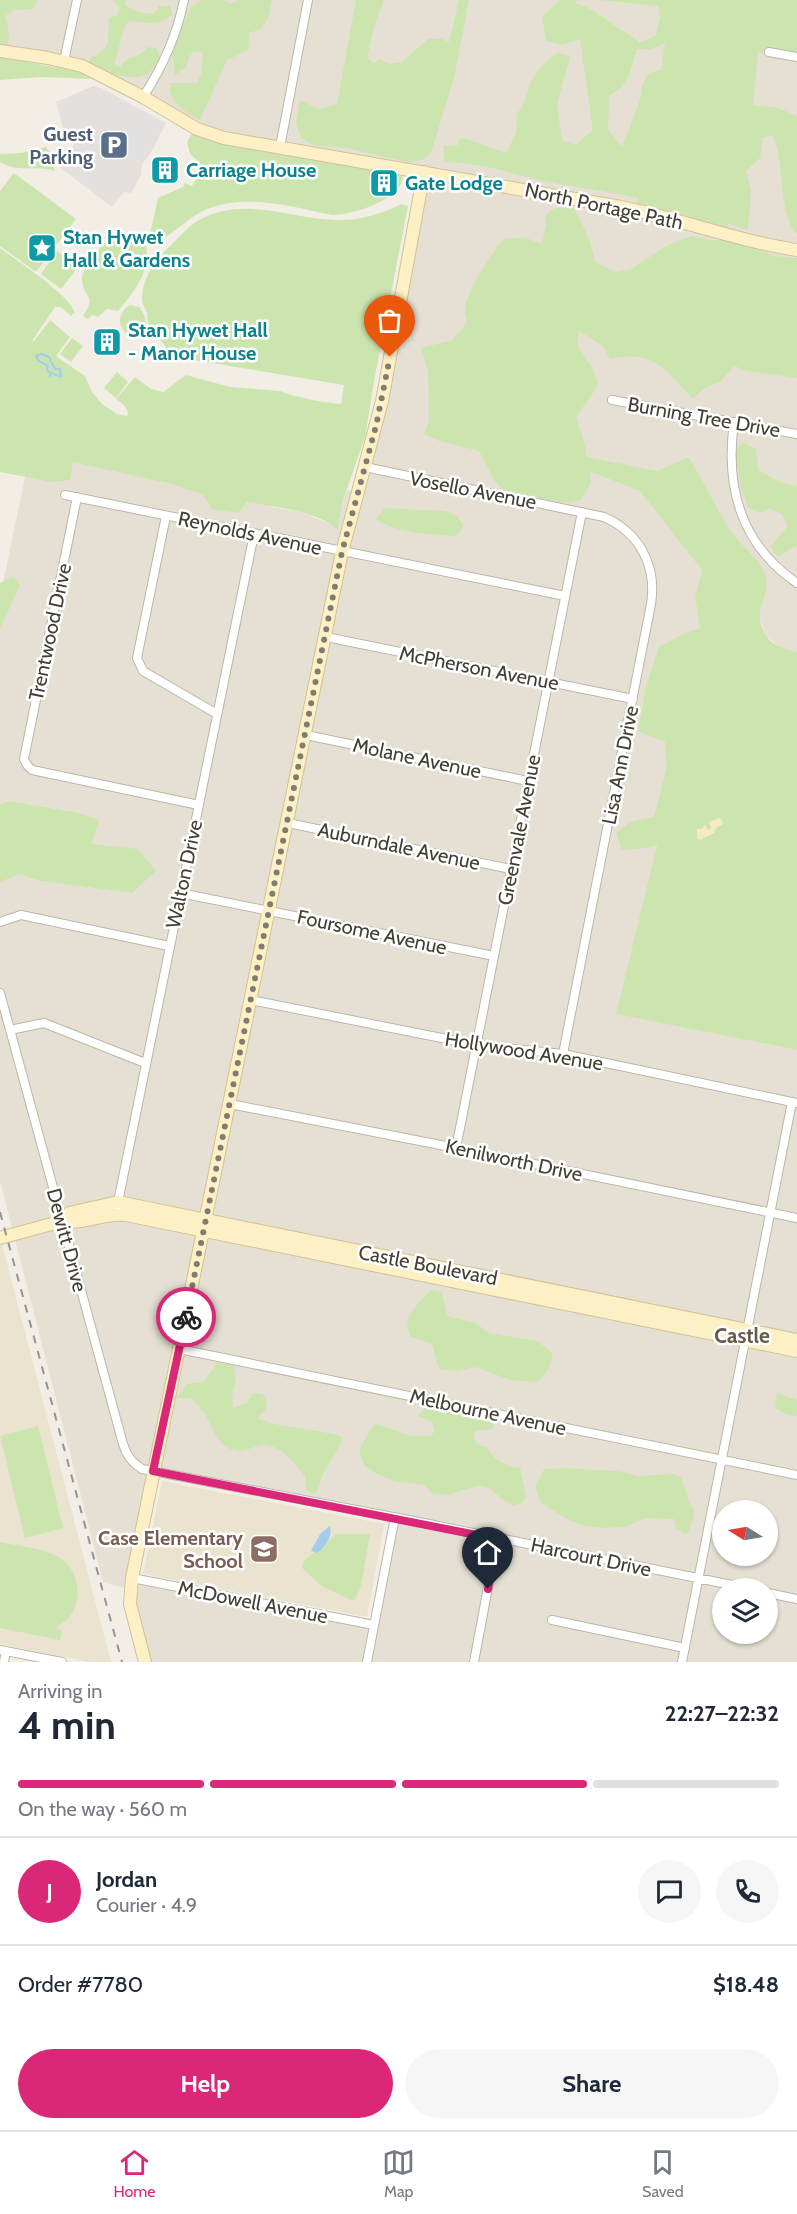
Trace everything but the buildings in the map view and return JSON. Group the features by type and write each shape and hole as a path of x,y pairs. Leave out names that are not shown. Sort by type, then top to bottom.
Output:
{"street":[{"path":"64,61 77,0"},
{"path":"142,97 167,51 184,0"},
{"path":"280,147 308,0"},
{"name":"North Portage Path","path":"0,51 64,61 95,72 197,129 224,138 644,211 731,237 797,250"},
{"path":"769,52 797,57"},
{"path":"145,1662 130,1605 132,1578 342,552 382,401 424,172"},
{"name":"Burning Tree Drive","path":"612,400 797,434"},
{"path":"734,422 731,473 741,516 765,556 797,583"},
{"name":"Vosello Avenue","path":"364,466 582,512"},
{"name":"Reynolds Avenue","path":"65,495 565,596"},
{"name":"Trentwood Drive","path":"77,498 24,759 32,770 199,805"},
{"name":"Greenvale Avenue","path":"456,1148 582,512"},
{"name":"Lisa Ann Drive","path":"563,1054 653,594 650,567 640,547 628,532 604,518 582,512"},
{"path":"165,516 137,658 143,671 218,714"},
{"name":"Walton Drive","path":"117,1207 254,534"},
{"name":"McPherson Avenue","path":"326,637 633,699"},
{"name":"Molane Avenue","path":"306,735 528,781"},
{"name":"Auburndale Avenue","path":"288,823 511,869"},
{"name":"Foursome Avenue","path":"180,893 494,956"},
{"path":"0,922 21,915 169,946"},
{"name":"Dewitt Drive","path":"0,993 126,1456 131,1462 153,1471"},
{"name":"Hollywood Avenue","path":"251,1000 477,1045 563,1054 794,1102"},
{"path":"10,1030 44,1023 145,1063"},
{"path":"682,1662 770,1212 794,1102"},
{"name":"Kenilworth Drive","path":"230,1104 797,1218"},
{"name":"Castle Boulevard","path":"0,1238 63,1221 69,1213 117,1207 747,1335 797,1340"},
{"name":"Castle Boulevard","path":"747,1335 797,1351"},
{"name":"Melbourne Avenue","path":"179,1349 797,1474"},
{"name":"Harcourt Drive","path":"153,1471 712,1581"},
{"path":"368,1662 395,1517"},
{"path":"474,1662 497,1539"},
{"name":"McDowell Avenue","path":"132,1578 374,1625"},
{"path":"778,1595 797,1599"},
{"path":"552,1620 685,1648"},
{"path":"4,1662 3,1651 62,1662"}],"shaded area":[{"path":"0,0 797,0 797,652 779,647 766,635 758,612 695,597 700,628 674,773 617,1014 797,1050 797,1662 146,1662 131,1590 103,1582 0,1181 0,880 19,873 40,881 132,893 108,847 92,844 99,820 80,813 10,801 0,804 0,627 3,583 25,477 52,481 73,461 171,484 203,495 212,510 239,513 247,502 300,512 338,529 342,503 347,490 357,493 424,172 224,138 82,66 0,51","holes":["118,1202 203,1231 106,1215","154,1471 395,1518 374,1625 132,1578"]},
{"name":"Guest Parking","path":"93,86 101,88 166,123 151,153 142,164 141,175 131,193 124,192 112,207 61,168 77,139 64,131 56,102"},
{"path":"2,1244 111,1662 89,1662 0,1644 0,1245"},
{"name":"Case Elementary School","path":"162,1481 384,1524 367,1617 143,1574"}],"green space":[{"path":"0,0 38,0 33,9 15,10 5,16 9,32 8,45 0,45"},
{"path":"113,0 126,0 125,5 138,12 154,14 159,6 170,6 172,15 167,19 152,23 130,21 125,26 114,65 120,67 148,47 156,48 160,57 151,71 143,76 119,76 89,63 91,57 99,54 108,44 109,18 117,15 119,7"},
{"path":"202,0 223,0 231,4 238,0 272,0 268,18 261,29 249,33 248,50 227,60 200,120 179,106 172,96 170,83 197,83 202,71 203,53 194,51 189,57 187,66 175,75 172,56 191,7"},
{"path":"356,0 384,0 374,27 367,58 374,63 380,59 389,64 402,62 428,39 442,39 449,42 459,0 469,0 454,78 431,153 423,160 408,162 346,148 313,145 301,138 296,123 300,100 319,109 337,104"},
{"path":"560,0 577,0 575,3 599,14 639,43 656,35 660,17 658,6 599,0 797,0 797,55 774,60 758,51 753,106 776,107 797,116 797,234 787,214 779,158 772,135 763,138 760,158 746,171 751,190 748,230 728,223 729,232 636,206 638,198 541,180 487,167 445,162 443,145 457,146 461,137 506,153 516,133 517,114 525,101 530,83 542,65 558,52 570,57 557,104 562,140 575,145 593,130 580,39 563,45 546,41 542,17","holes":["665,43 661,70 649,73 642,85 640,100 622,147 608,129 609,95 616,92 625,82 637,49 652,49"]},
{"path":"0,57 91,76 89,79 40,77 0,80"},
{"path":"192,133 398,173 403,176 400,185 385,199 351,212 332,215 270,203 222,204 201,212 161,241 149,239 158,198 183,187 185,183 192,186 202,170 193,166 197,160 190,154 187,142"},
{"path":"46,147 55,171 13,167 0,162 0,154 22,153"},
{"path":"14,173 76,219 36,272 0,246 0,191"},
{"path":"401,204 408,206 365,437 342,503 338,530 308,514 247,502 239,513 212,510 203,495 171,484 73,462 70,480 52,482 0,472 0,248 54,289 72,307 75,314 71,316 61,307 55,307 32,341 50,320 70,337 56,356 85,376 92,392 102,404 117,414 127,416 124,405 116,399 135,377 151,389 163,392 186,375 230,387 280,391 317,401 341,404 344,385 170,356 148,323 142,302 144,286 157,260 183,233 201,219 218,212 235,209 268,210 319,219 344,220 370,216"},
{"path":"573,207 587,233 595,262 616,272 631,269 666,246 691,236 711,240 728,240 775,256 797,258 797,378 747,371 734,366 721,381 703,389 693,399 658,364 638,357 610,359 603,346 579,331 578,346 592,368 598,384 576,418 587,457 657,471 689,457 730,530 763,570 767,584 760,618 766,635 775,644 797,652 797,1050 616,1014 657,845 622,850 616,833 630,822 654,817 667,766 665,742 638,731 646,686 659,647 700,628 695,597 702,570 640,491 589,471 591,482 581,500 563,503 503,490 494,480 479,451 439,441 424,434 429,422 428,371 421,348 453,340 467,322 465,309 467,299 475,281 503,239 524,237 542,244 546,225 545,215 555,208"},
{"path":"115,234 127,234 146,245 144,272 118,311 107,309 98,317 92,315 88,319 83,316 89,304 89,297 83,287 82,276 94,255"},
{"path":"57,251 78,267 61,289 41,274"},
{"path":"130,305 139,307 145,317 146,324 141,335 128,334 121,326 121,315"},
{"path":"72,338 83,346 71,362 60,354"},
{"path":"117,372 128,382 116,398 104,388"},
{"path":"743,442 756,449 758,470 782,483 797,486 797,545 778,557 770,547 788,526 782,514 770,508 761,513 748,507 741,487 735,451"},
{"path":"385,508 445,511 457,516 463,525 456,536 425,534 394,528 376,519"},
{"path":"14,577 20,586 0,628 0,583"},
{"path":"10,801 80,813 99,820 92,844 138,849 156,871 132,893 40,881 19,874 0,882 0,804"},
{"path":"432,1290 442,1292 447,1316 476,1323 489,1333 537,1341 553,1353 548,1370 538,1382 510,1380 476,1367 458,1371 441,1370 437,1364 432,1344 411,1337 408,1327 408,1320 413,1310"},
{"path":"216,1362 234,1365 236,1382 232,1395 233,1408 248,1402 253,1393 263,1394 267,1402 266,1410 257,1418 274,1424 334,1434 343,1438 325,1470 318,1491 313,1494 306,1490 305,1476 283,1452 265,1445 241,1451 231,1449 218,1438 204,1413 192,1398 176,1398 187,1384 203,1382"},
{"path":"777,1393 797,1400 797,1416 785,1414 775,1408"},
{"path":"428,1405 494,1420 493,1429 474,1431 476,1444 486,1447 495,1458 513,1468 520,1467 526,1497 522,1503 514,1506 490,1489 480,1485 447,1495 432,1493 424,1485 394,1481 375,1473 364,1465 359,1450 374,1424 410,1436 430,1436 435,1431 432,1422 418,1416"},
{"path":"38,1426 63,1528 25,1538 0,1436"},
{"path":"544,1469 617,1471 639,1476 673,1474 681,1477 690,1505 694,1509 688,1533 685,1534 676,1529 674,1519 646,1518 625,1527 602,1528 584,1526 567,1519 541,1503 535,1487"},
{"path":"336,1534 370,1534 361,1586 354,1601 323,1587 302,1568 303,1562"},
{"path":"0,1542 46,1552 60,1558 71,1570 77,1585 77,1601 70,1616 55,1628 62,1631 60,1640 0,1628"}],"sand":[{"path":"719,818 723,824 716,828 714,833 700,840 697,838 697,829 705,825 708,830 711,828 709,822"}],"water":[{"path":"330,1526 330,1534 325,1544 317,1553 311,1551 320,1534"}],"waterway":[{"path":"48,372 61,377 60,369 55,369 49,357 41,354 36,356 39,361 48,366 47,370 51,374 50,376"}],"railway":[{"path":"0,1212 122,1662"}],"way so far":[{"path":"186,1317 342,552 376,426 390,357"}],"place":[{"name":"Guest Parking","path":"114,145"},
{"name":"Carriage House","path":"165,170"},
{"name":"Gate Lodge","path":"384,183"},
{"name":"Stan Hywet Hall & Gardens","path":"42,248"},
{"name":"Stan Hywet Hall - Manor House","path":"107,342"},
{"name":"Case Elementary School","path":"264,1549"}],"district":[{"name":"Castle","path":"742,1335"}],"route":[{"path":"186,1317 153,1471 407,1519 497,1539 488,1589"}]}
